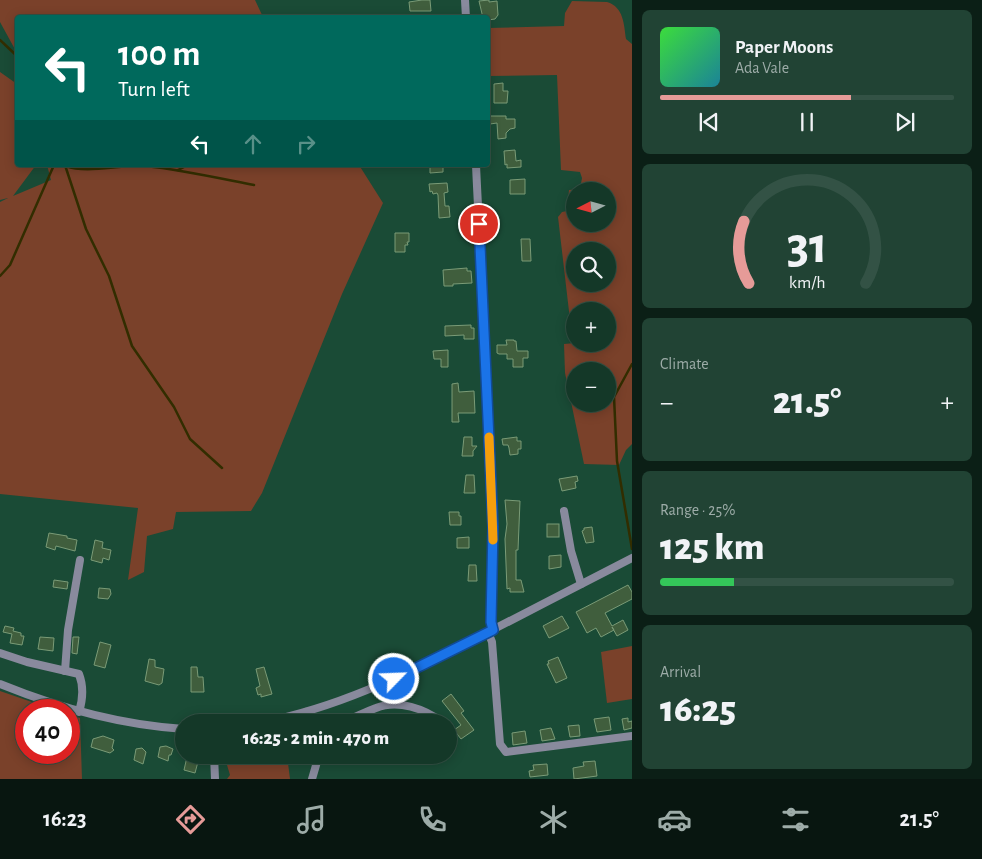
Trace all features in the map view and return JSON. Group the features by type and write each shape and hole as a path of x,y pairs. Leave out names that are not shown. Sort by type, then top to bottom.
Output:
{"street":[{"path":"465,0 466,15"},
{"path":"476,167 493,527 491,631 500,744 506,752 632,736"},
{"path":"564,511 570,551 581,584"},
{"path":"298,714 334,703 379,685 491,631 632,558"},
{"path":"65,671 68,630 80,560"},
{"path":"0,653 27,662 79,674 83,692 80,707"},
{"path":"0,684 42,699"},
{"path":"361,714 375,708 392,705 414,708 430,714"},
{"path":"80,712 130,724 175,728"},
{"path":"214,764 215,779"},
{"path":"312,779 317,764"}],"shaded area":[{"path":"0,0 255,0 262,15 15,15 15,49 0,22"},
{"path":"572,1 607,2 613,4 620,12 626,39 632,44 632,444 626,450 619,465 584,464 573,412 616,412 616,362 566,362 566,378 564,344 566,344 566,352 616,352 616,302 568,302 567,292 616,292 616,242 566,242 566,286 558,217 562,212 566,211 566,232 616,232 616,182 581,182 580,172 561,170 557,75 490,76 490,28 564,26 565,13"},
{"path":"0,72 15,83 15,167 35,167 13,196 51,180 48,167 360,167 383,203 342,294 262,493 251,511 176,512 173,529 147,536 144,572 128,580 138,508 0,494 0,202 8,198 0,200"},
{"path":"632,646 632,699 607,703 601,652"},
{"path":"0,691 23,699 15,699 15,764 80,764 80,718 82,779 0,779"},
{"path":"288,764 290,779 227,779 230,775 227,765"}],"building":[{"path":"430,0 431,11 410,11 409,2"},
{"path":"479,1 497,1 498,15 495,19 490,20 490,15 482,15"},
{"path":"503,83 503,91 508,91 507,103 494,103 494,84"},
{"path":"490,116 506,116 506,119 515,119 515,128 510,129 506,133 506,138 498,139 497,123 490,124"},
{"path":"515,150 516,161 521,160 521,167 507,168 504,151"},
{"path":"430,167 443,167 443,172 430,173"},
{"path":"525,179 525,194 510,194 510,180"},
{"path":"447,183 448,192 444,193 445,206 449,206 450,217 439,218 438,195 437,193 433,194 432,191 430,192 429,184"},
{"path":"395,233 409,233 409,242 407,242 408,245 405,245 405,252 395,252"},
{"path":"521,239 530,239 531,261 522,261"},
{"path":"467,268 467,271 471,271 472,283 444,286 443,270"},
{"path":"471,325 471,328 474,328 474,339 464,339 464,335 445,336 445,326"},
{"path":"506,340 516,341 517,351 528,351 528,358 523,358 523,367 513,367 513,359 507,359 507,354 497,353 497,345 507,345"},
{"path":"448,350 448,367 441,367 441,359 434,359 433,351"},
{"path":"458,383 459,392 474,391 475,413 458,413 459,422 452,422 452,384"},
{"path":"464,437 472,437 472,446 477,446 473,451 473,456 462,456"},
{"path":"517,437 517,441 521,441 521,449 518,449 518,454 510,455 508,445 503,445 502,439"},
{"path":"466,475 474,475 475,493 464,493"},
{"path":"577,476 576,488 562,491 559,479"},
{"path":"505,500 520,501 518,550 516,550 516,580 521,580 524,592 510,592 510,588 507,589"},
{"path":"449,512 459,512 461,525 450,525"},
{"path":"547,524 559,524 559,537 547,537"},
{"path":"592,527 594,542 586,543 582,531 584,528"},
{"path":"49,533 77,540 75,551 56,546 55,550 46,547"},
{"path":"469,537 469,548 457,548 457,538"},
{"path":"95,540 103,542 102,548 111,550 109,560 103,558 102,563 91,560"},
{"path":"561,555 561,567 549,569 549,556"},
{"path":"469,565 476,565 477,581 468,581"},
{"path":"54,580 68,582 67,589 53,587"},
{"path":"628,585 632,592 632,599 605,613 612,626 623,620 628,630 617,636 614,630 601,637 596,628 587,633 576,612"},
{"path":"99,588 110,589 111,594 108,599 98,598"},
{"path":"562,616 569,628 549,638 543,626"},
{"path":"5,626 14,628 13,631 24,636 22,645 10,643 12,634 3,632"},
{"path":"40,637 54,638 53,651 38,649"},
{"path":"73,637 79,637 77,654 72,653"},
{"path":"100,642 111,645 105,668 94,665"},
{"path":"558,657 567,678 556,683 547,664 549,664 548,661"},
{"path":"149,659 155,660 155,667 164,669 162,683 159,685 145,681"},
{"path":"191,667 197,667 198,677 203,677 204,692 191,692"},
{"path":"264,667 272,694 261,697 261,694 258,695 256,688 260,686 256,669"},
{"path":"451,694 464,711 461,713 474,730 461,739 457,734 457,728 461,725 457,720 457,714 452,714 442,701"},
{"path":"609,717 611,730 597,732 594,719"},
{"path":"628,718 628,722 632,721 632,728 624,730 622,719"},
{"path":"579,725 580,736 570,737 568,726"},
{"path":"551,728 555,739 542,741 540,730"},
{"path":"525,731 527,743 513,745 512,733"},
{"path":"103,736 114,740 112,748 114,750 110,753 91,747 93,739"},
{"path":"166,746 173,749 168,761 158,757 160,747"},
{"path":"142,748 146,752 143,764 134,760 136,749"},
{"path":"595,761 597,776 574,779 573,768 584,766 583,762"},
{"path":"185,764 197,764 195,773 184,770"},
{"path":"547,764 548,775 530,777 529,771 534,770 533,765"}],"waterway":[{"path":"0,40 15,54"},
{"path":"0,276 10,265 53,167"},
{"path":"66,167 86,229 109,276 132,346 174,407 190,439 222,468"},
{"path":"70,167 84,169 122,167"},
{"path":"153,167 254,185"},
{"path":"178,170 184,167"},
{"path":"632,364 614,397 617,461 632,549"}],"slow traffic":[{"path":"489,437 493,540"}],"route":[{"path":"394,679 493,630 491,622 493,527 479,224"}]}
